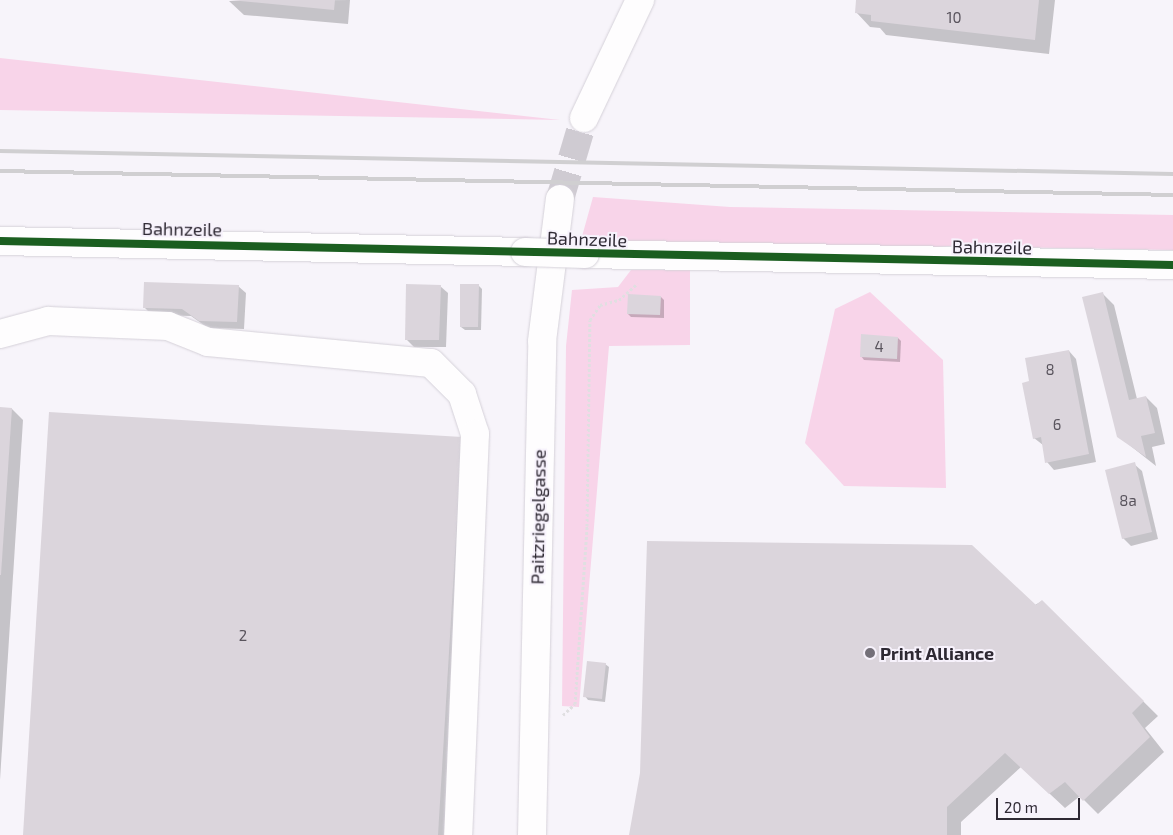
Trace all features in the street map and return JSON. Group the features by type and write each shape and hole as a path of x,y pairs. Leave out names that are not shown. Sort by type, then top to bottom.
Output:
{"street":[{"path":"584,118 640,0"},
{"name":"Paitzriegelgasse","path":"532,835 542,341 560,200"},
{"name":"Bahnzeile","path":"0,241 1173,265"},
{"path":"0,334 48,321 168,326 208,342 432,363 462,394 475,434 458,835"}],"path":[{"path":"558,720 575,704 587,526 590,320 600,305 619,300 639,282 640,255"}],"shaded area":[{"path":"0,58 560,120 0,110"},
{"path":"593,197 730,207 1173,215 1173,250 951,246 884,251 581,240"},
{"path":"631,270 690,270 690,345 609,346 579,707 562,706 566,346 572,290 618,287"},
{"path":"870,292 943,360 946,488 844,486 805,443 835,309"}],"building":[{"path":"230,0 335,0 334,10"},
{"path":"856,0 1039,0 1035,40 871,21 871,15 855,13"},
{"path":"144,282 239,285 237,322 199,321 182,309 143,308"},
{"path":"406,284 441,285 439,340 405,340"},
{"path":"460,284 479,284 478,327 460,327"},
{"path":"1103,292 1129,400 1146,396 1155,433 1141,436 1146,457 1117,437 1082,297"},
{"path":"628,294 661,296 660,315 627,314"},
{"path":"861,334 898,337 897,359 860,357"},
{"path":"1069,350 1089,454 1045,463 1041,437 1033,439 1022,383 1029,381 1025,358"},
{"path":"0,407 12,408 1,575 0,575"},
{"path":"49,412 462,437 438,835 23,835"},
{"path":"1135,462 1152,532 1122,539 1105,470"},
{"name":"Print Alliance","path":"647,541 972,545 1036,605 1042,600 1144,701 1132,713 1150,737 1083,801 1065,782 1049,794 1005,753 947,807 947,835 629,835 640,773"},
{"path":"587,661 606,663 602,699 583,697"}],"tunnel":[{"path":"560,199 584,118"}],"railway":[{"path":"0,151 1173,174"},
{"path":"0,171 1173,195"}],"cycle path":[{"path":"0,241 1173,265"}],"place":[{"name":"Print Alliance","path":"870,653"}]}
